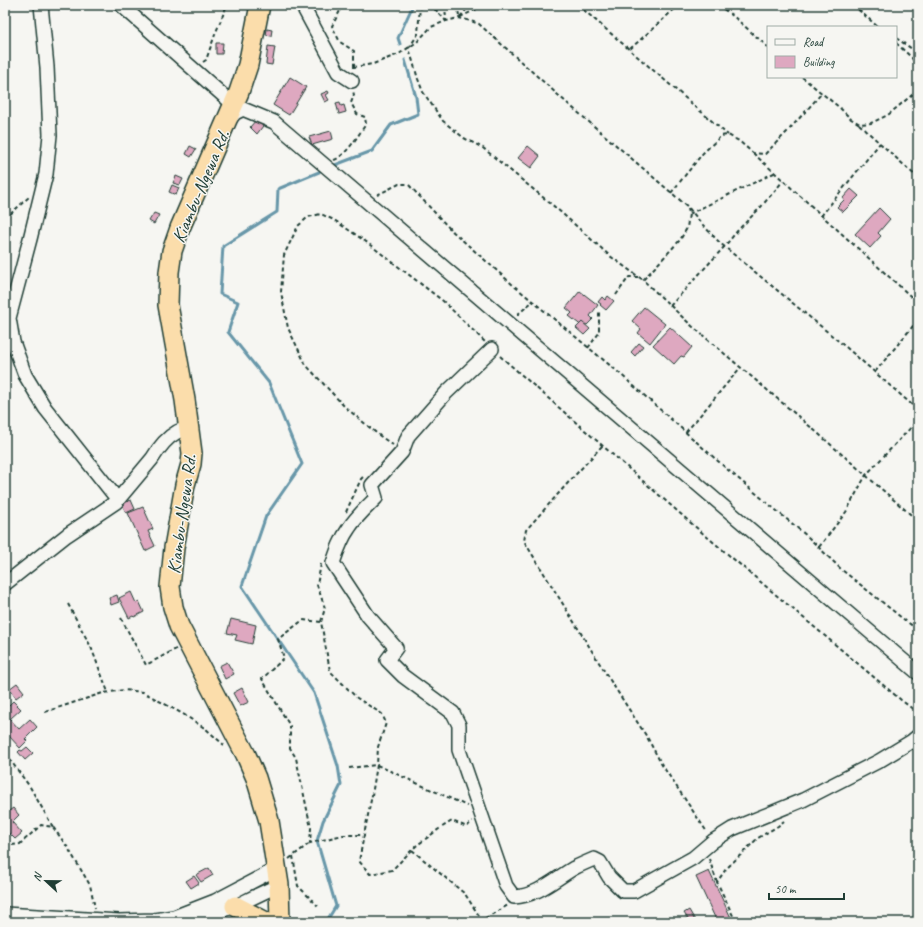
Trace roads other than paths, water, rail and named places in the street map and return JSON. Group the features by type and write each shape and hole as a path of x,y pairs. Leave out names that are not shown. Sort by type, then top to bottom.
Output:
{"highway":[{"name":"Kiambu-Ngewa Rd.","path":"260,5 248,65 240,92 180,228 172,251 169,272 168,305 192,453 174,548 170,587 172,607 179,626 246,755 256,778 269,821 278,877 280,922"},
{"path":"236,906 266,922"}],"street":[{"path":"40,5 47,67 50,135 46,174 9,318 13,342 24,375 45,408 118,500"},
{"path":"122,5 234,105"},
{"path":"302,5 338,72 352,81"},
{"path":"226,123 235,113 244,109 274,122 918,673"},
{"path":"492,349 446,393 408,436 402,452 372,485 376,498 348,529 339,545 333,563 368,616 396,648 387,660 403,676 453,713 459,725 459,750 506,886 514,897 522,897 546,887 574,868 594,859 600,862 609,877 623,891 634,891 713,848 732,829 803,800 879,761 918,736"},
{"path":"5,584 67,535 116,502 171,436 189,428"},
{"path":"187,922 236,906 278,877"},
{"path":"5,914 119,921 154,920 174,916 278,877"}],"waterway":[{"path":"400,44 398,38 413,5"},
{"path":"335,165 372,151 391,125 418,114 416,97 405,60"},
{"path":"319,172 278,189 277,212 223,246 220,294 238,302 228,332 269,383 302,464 266,516 242,586 314,693 338,766 341,785 323,821 317,841 336,906 326,922"}]}
